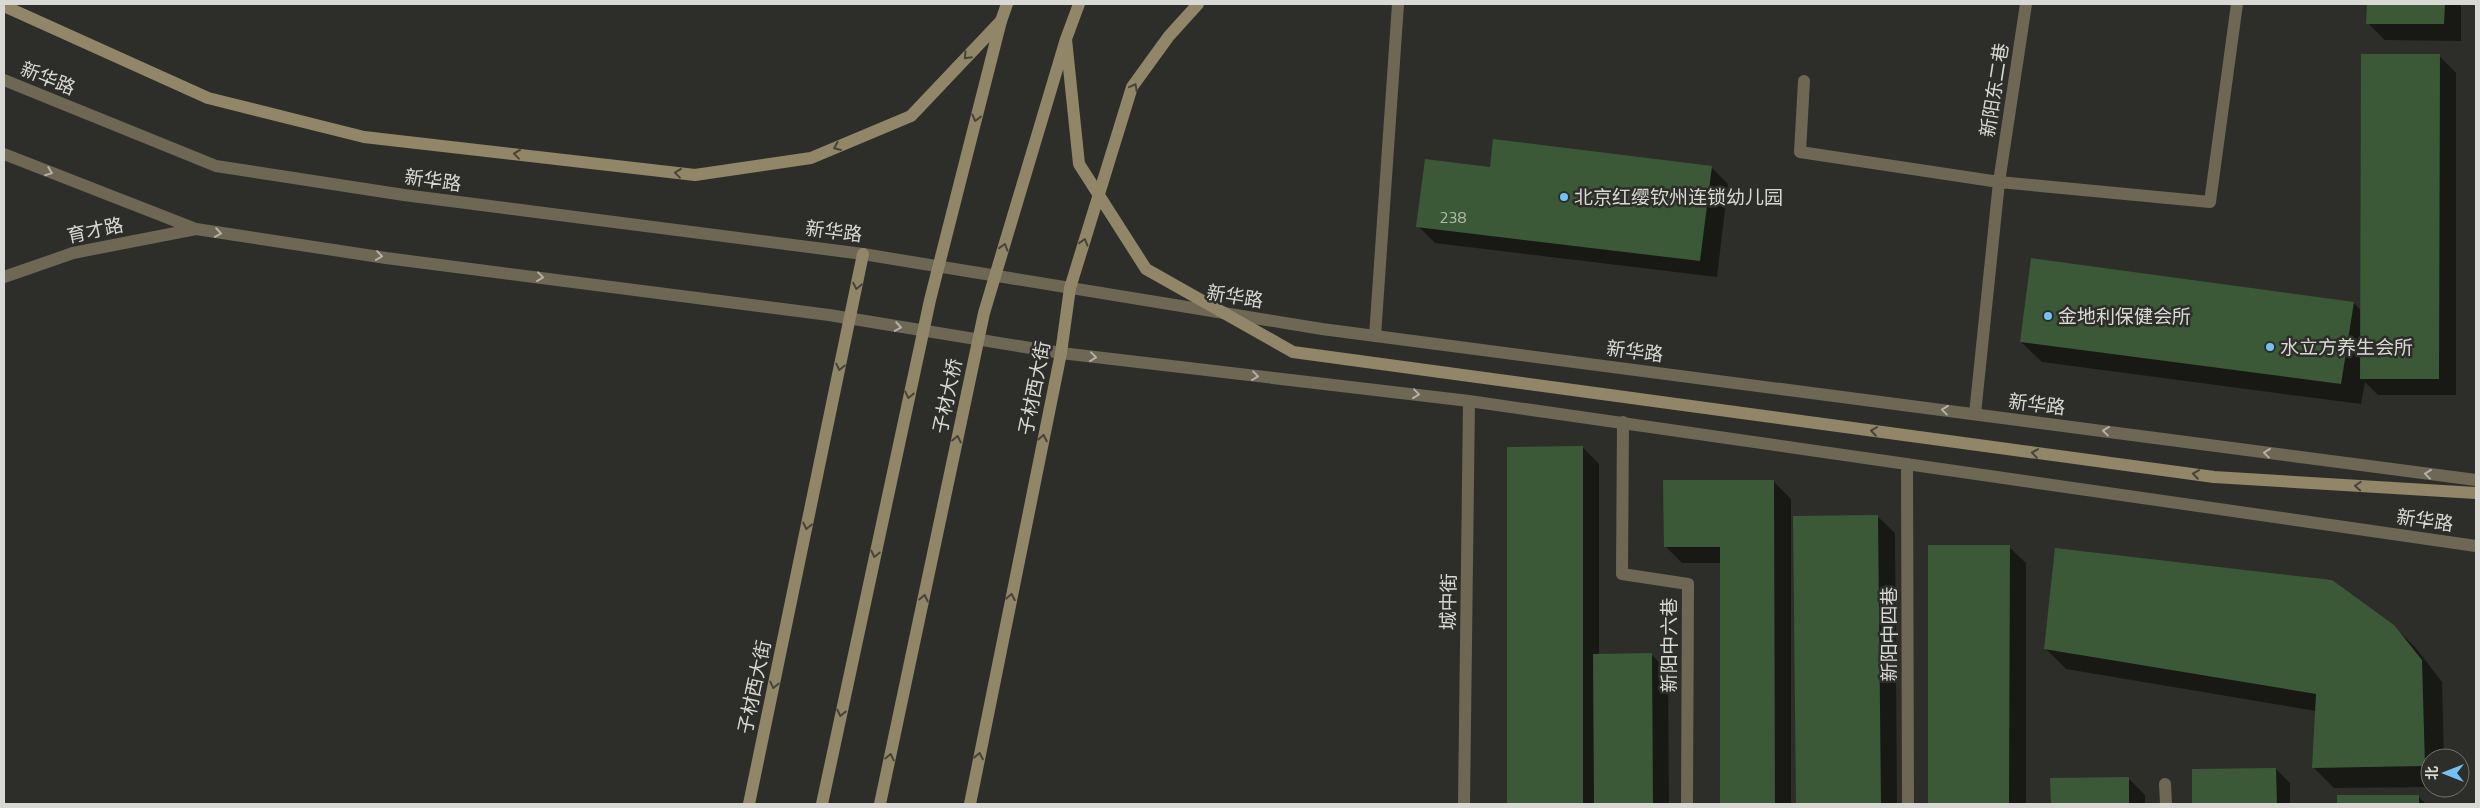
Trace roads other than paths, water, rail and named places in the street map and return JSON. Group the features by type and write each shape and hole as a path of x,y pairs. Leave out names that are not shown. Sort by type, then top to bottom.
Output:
{"main road":[{"name":"子材大桥","path":"822,804 930,300 1001,21 1007,4"},
{"name":"子材大桥","path":"880,804 984,313 1066,39 1079,4"},
{"name":"子材西大街","path":"970,804 1061,353 1070,288 1132,88 1169,36 1198,4"},
{"path":"4,6 208,98 364,137 695,175 812,158 911,116 1001,21"},
{"path":"1066,39 1079,164 1146,269 1293,352 2214,477 2476,493"},
{"name":"子材西大街","path":"749,804 863,254"}],"street":[{"path":"1375,336 1398,4"},
{"name":"新阳东二巷","path":"1975,414 1999,182 2026,4"},
{"path":"1804,81 1800,152 1999,182 2210,202 2237,4"},
{"name":"新华路","path":"4,80 216,166 404,195 863,254 1375,336 2476,480"},
{"name":"新华路","path":"4,154 196,229 386,258 850,319 1061,353 1468,400 2476,546"},
{"name":"育才路","path":"4,277 73,253 196,229"},
{"name":"城中街","path":"1464,804 1468,400"},
{"name":"新阳中六巷","path":"1623,422 1622,574 1688,584 1687,804"},
{"name":"新阳中四巷","path":"1907,464 1908,804"},
{"path":"2166,784 2166,804"}],"place":[{"name":"北京红缨钦州连锁幼儿园","path":"1564,197"},
{"name":"金地利保健会所","path":"2048,316"},
{"name":"水立方养生会所","path":"2270,347"}]}
